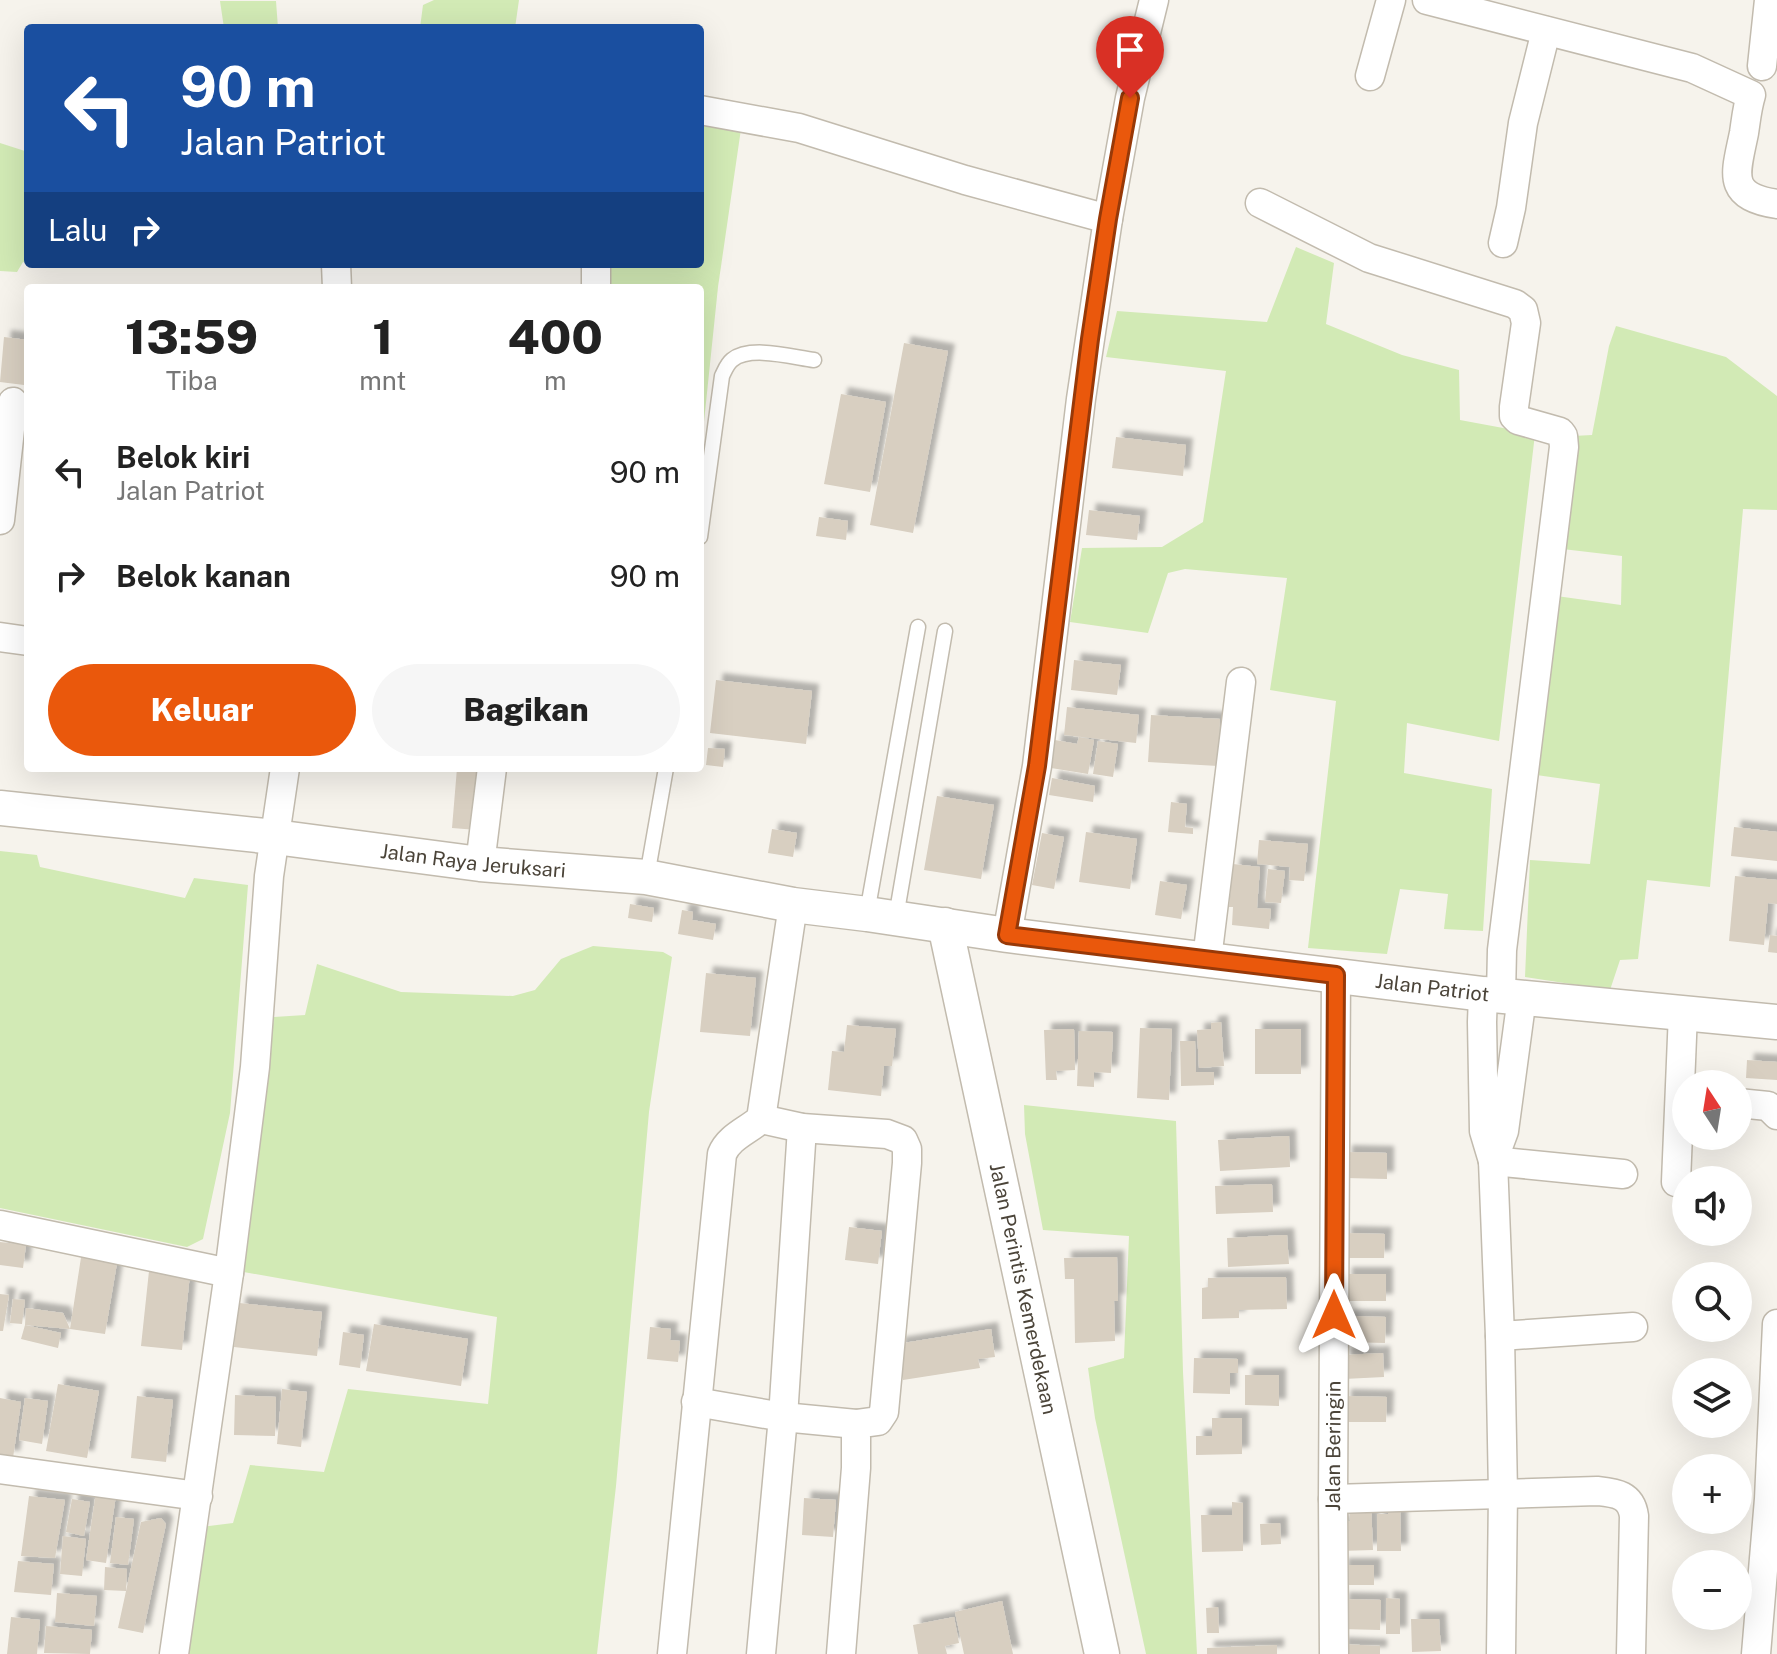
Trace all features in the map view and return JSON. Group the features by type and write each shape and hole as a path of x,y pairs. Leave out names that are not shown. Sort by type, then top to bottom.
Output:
{"street":[{"path":"1007,935 1037,766 1081,399 1108,219 1130,98 1154,0"},
{"path":"1370,76 1391,0"},
{"path":"1427,0 1692,68 1751,95"},
{"path":"1769,0 1770,68 1751,95 1737,159 1736,179 1743,192 1763,202 1777,204"},
{"path":"1503,243 1523,123 1546,31"},
{"path":"704,111 799,128 965,180 1108,219"},
{"path":"1260,203 1369,258 1515,304 1525,314 1526,323 1514,416 1518,420 1560,432 1563,436 1484,1131 1493,1161 1500,1336 1503,1493 1501,1654"},
{"path":"0,520 14,402"},
{"path":"0,637 24,640"},
{"path":"1207,959 1241,682"},
{"path":"174,1654 229,1273 255,1067 272,854 284,772"},
{"path":"480,864 492,772"},
{"name":"Jalan Raya Jeruksari","path":"0,808 272,854 480,864 646,877 793,905 945,925"},
{"path":"672,1654 722,1154 733,1138 761,1119 793,905"},
{"name":"Jalan Patriot","path":"945,925 1207,959 1336,986 1501,996 1683,1021 1777,1022"},
{"name":"Jalan Perintis Kemerdekaan","path":"945,925 1102,1654"},
{"name":"Jalan Beringin","path":"1334,1654 1336,986"},
{"path":"1683,1021 1683,1070"},
{"path":"1752,1104 1768,1106 1777,1115"},
{"path":"696,1402 783,1417 856,1424 878,1421 884,1412 907,1149 903,1140 887,1134 802,1128 761,1119"},
{"path":"761,1654 783,1417 802,1128"},
{"path":"1493,1161 1623,1174"},
{"path":"0,1225 229,1273"},
{"path":"1756,1654 1769,1499 1777,1324"},
{"path":"1500,1336 1633,1327"},
{"path":"841,1654 856,1468 856,1424"},
{"path":"0,1469 198,1496"},
{"path":"1333,1499 1597,1491 1626,1498 1634,1516 1631,1654"}],"lane":[{"path":"704,508 722,376 729,361 741,355 761,352 814,360"},
{"path":"881,916 918,627"},
{"path":"881,916 945,631"},
{"path":"646,877 665,772"}],"green space":[{"path":"434,0 519,0 516,24 421,24 423,5"},
{"path":"220,1 276,1 278,24 223,24"},
{"path":"704,123 741,129 718,287 704,422 704,284 610,284 610,268 704,268"},
{"path":"0,143 24,151 24,262 17,272 0,271"},
{"path":"1296,247 1334,263 1326,324 1402,355 1459,370 1460,420 1535,434 1499,741 1407,723 1404,773 1492,789 1483,931 1444,929 1448,894 1400,889 1387,954 1308,948 1336,701 1270,690 1287,578 1185,569 1168,573 1148,633 1070,622 1082,548 1162,547 1203,522 1226,371 1106,357 1117,311 1267,322"},
{"path":"1616,326 1726,357 1777,396 1777,510 1743,509 1710,887 1647,880 1638,959 1620,960 1610,990 1525,977 1530,860 1590,864 1600,784 1516,772 1535,593 1621,605 1622,556 1537,546 1554,437 1592,435 1609,346"},
{"path":"0,851 37,855 40,867 185,898 194,878 248,885 230,1113 203,1239 187,1247 0,1208"},
{"path":"593,946 663,952 672,957 649,1112 616,1486 597,1654 189,1654 201,1527 233,1523 250,1465 324,1472 348,1389 488,1404 497,1317 238,1271 274,1017 305,1015 317,964 401,992 513,996 535,990 561,959"},
{"path":"1024,1105 1176,1121 1183,1372 1197,1654 1146,1654 1095,1418 1088,1368 1124,1358 1129,1236 1043,1230 1025,1134"}],"building":[{"path":"4,337 24,340 24,385 0,382"},
{"path":"904,343 948,351 913,533 870,525"},
{"path":"841,394 886,402 870,492 824,484"},
{"path":"1116,437 1186,445 1183,476 1112,468"},
{"path":"1089,510 1140,516 1137,540 1086,535"},
{"path":"819,517 848,521 846,540 816,536"},
{"path":"1074,660 1121,665 1117,695 1071,690"},
{"path":"716,680 812,691 806,744 710,733"},
{"path":"1067,707 1139,715 1136,743 1064,735"},
{"path":"1151,715 1220,719 1218,766 1148,762"},
{"path":"1079,737 1094,740 1088,774 1051,768 1055,740 1077,744"},
{"path":"1098,741 1118,744 1113,777 1093,774"},
{"path":"708,748 725,749 723,767 706,765"},
{"path":"457,772 481,772 477,830 452,828"},
{"path":"1052,778 1095,786 1093,802 1049,795"},
{"path":"937,796 994,805 981,879 924,870"},
{"path":"1171,802 1187,804 1185,827 1193,828 1193,834 1168,832"},
{"path":"1734,827 1777,832 1777,861 1731,856"},
{"path":"772,829 797,833 793,857 768,853"},
{"path":"1086,832 1137,839 1130,889 1079,882"},
{"path":"1042,833 1064,837 1054,889 1032,885"},
{"path":"1259,840 1308,844 1304,881 1289,880 1290,867 1257,864"},
{"path":"1233,864 1260,867 1257,908 1271,909 1269,929 1232,925 1233,907 1229,907"},
{"path":"1268,869 1285,871 1281,903 1265,902"},
{"path":"1735,876 1777,880 1777,904 1768,903 1764,945 1729,941"},
{"path":"1160,881 1187,885 1181,919 1155,915"},
{"path":"630,904 654,908 652,922 628,918"},
{"path":"682,910 693,912 692,920 716,924 713,940 678,934"},
{"path":"1770,935 1777,936 1777,953 1768,952"},
{"path":"706,973 756,978 750,1036 700,1032"},
{"path":"1221,1022 1224,1066 1199,1068 1197,1030 1211,1029 1211,1023"},
{"path":"847,1025 896,1029 892,1066 884,1066 881,1096 828,1090 832,1051 844,1052"},
{"path":"1140,1028 1172,1029 1169,1100 1137,1098"},
{"path":"1074,1029 1075,1070 1056,1071 1057,1080 1046,1080 1044,1030"},
{"path":"1255,1029 1301,1029 1301,1074 1255,1074"},
{"path":"1079,1031 1113,1032 1111,1073 1094,1072 1094,1087 1077,1086"},
{"path":"1180,1041 1195,1041 1196,1072 1214,1072 1214,1085 1181,1086"},
{"path":"1747,1060 1777,1062 1777,1080 1752,1078 1752,1070 1746,1070"},
{"path":"1289,1136 1290,1167 1220,1171 1218,1140"},
{"path":"1345,1152 1387,1153 1387,1179 1345,1178"},
{"path":"1272,1184 1273,1212 1216,1214 1215,1186"},
{"path":"849,1227 882,1231 878,1264 845,1260"},
{"path":"1344,1233 1385,1234 1384,1258 1344,1258"},
{"path":"1287,1235 1289,1264 1228,1267 1227,1238"},
{"path":"0,1242 26,1245 23,1268 0,1265"},
{"path":"82,1251 118,1257 105,1334 70,1329"},
{"path":"1117,1257 1115,1341 1075,1343 1074,1279 1065,1279 1064,1258"},
{"path":"149,1271 190,1274 182,1350 141,1346"},
{"path":"1345,1274 1386,1274 1386,1301 1345,1301"},
{"path":"1286,1277 1287,1309 1239,1310 1239,1318 1202,1319 1202,1288 1208,1287 1208,1278"},
{"path":"0,1294 9,1295 3,1331 0,1331"},
{"path":"13,1299 25,1300 22,1324 10,1323"},
{"path":"239,1303 322,1312 317,1356 234,1347"},
{"path":"26,1308 63,1313 70,1329 25,1325"},
{"path":"1346,1316 1386,1317 1385,1343 1345,1342"},
{"path":"374,1324 468,1339 461,1386 366,1371"},
{"path":"25,1325 61,1333 58,1348 21,1339"},
{"path":"650,1327 671,1329 670,1340 680,1341 678,1362 647,1359"},
{"path":"991,1329 995,1357 978,1359 980,1368 903,1380 897,1344"},
{"path":"343,1332 364,1335 360,1368 339,1365"},
{"path":"1383,1353 1384,1377 1344,1379 1343,1355"},
{"path":"1194,1358 1238,1359 1238,1373 1230,1373 1230,1394 1193,1393"},
{"path":"1245,1375 1279,1375 1279,1406 1245,1405"},
{"path":"58,1384 99,1391 87,1458 46,1451"},
{"path":"282,1389 307,1392 301,1447 277,1444"},
{"path":"235,1395 276,1397 275,1436 234,1435"},
{"path":"137,1396 173,1400 166,1462 131,1458"},
{"path":"1344,1396 1387,1397 1386,1422 1344,1422"},
{"path":"0,1398 21,1402 13,1458 0,1456"},
{"path":"25,1398 48,1401 42,1444 19,1440"},
{"path":"1212,1418 1242,1418 1242,1454 1196,1455 1196,1436 1212,1436"},
{"path":"96,1492 116,1495 106,1563 86,1560"},
{"path":"29,1496 65,1500 55,1558 21,1556"},
{"path":"804,1498 836,1500 833,1537 802,1535"},
{"path":"72,1499 90,1502 84,1536 66,1532"},
{"path":"1232,1502 1243,1503 1243,1551 1202,1552 1201,1515 1232,1515"},
{"path":"1371,1504 1373,1550 1340,1551 1339,1522 1350,1521 1349,1505"},
{"path":"1388,1504 1400,1504 1401,1551 1377,1551 1377,1514 1388,1514"},
{"path":"116,1517 134,1519 128,1565 110,1563"},
{"path":"161,1518 166,1524 143,1633 118,1628 141,1522"},
{"path":"1280,1523 1281,1544 1261,1545 1260,1524"},
{"path":"63,1536 86,1539 82,1576 60,1574"},
{"path":"18,1561 54,1564 51,1595 14,1592"},
{"path":"1341,1565 1374,1565 1374,1585 1341,1585"},
{"path":"105,1567 127,1569 126,1591 104,1590"},
{"path":"57,1593 97,1596 94,1626 55,1622"},
{"path":"1386,1598 1400,1599 1400,1634 1386,1634"},
{"path":"1342,1599 1381,1600 1380,1630 1341,1629"},
{"path":"1002,1601 1013,1654 964,1654 955,1612"},
{"path":"1218,1607 1219,1633 1207,1633 1206,1608"},
{"path":"11,1617 40,1620 37,1654 7,1654"},
{"path":"954,1617 959,1643 945,1646 947,1654 918,1654 913,1625"},
{"path":"1411,1619 1439,1619 1441,1651 1412,1652"},
{"path":"46,1626 92,1630 90,1654 44,1653"},
{"path":"1340,1644 1380,1646 1380,1654 1340,1654"},
{"path":"1277,1645 1277,1654 1207,1654 1207,1648"}],"route":[{"path":"1130,98 1081,399 1037,766 1007,935 1336,975 1334,1315"}]}
